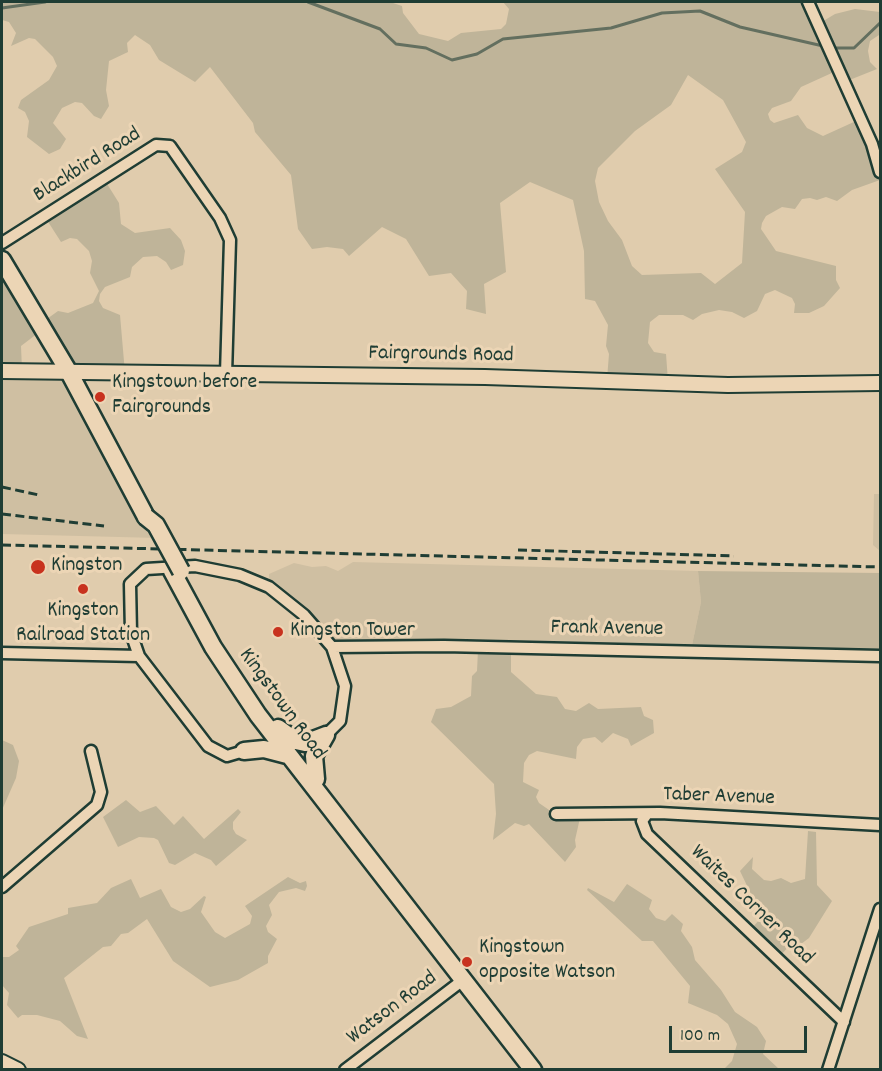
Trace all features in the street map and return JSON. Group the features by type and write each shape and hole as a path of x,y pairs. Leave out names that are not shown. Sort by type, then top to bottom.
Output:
{"main road":[{"name":"Kingstown Road","path":"2,260 70,374 176,571 223,646 278,728 397,887 405,903"},
{"name":"Kingstown Road","path":"176,571 213,647 258,715 533,1070"},
{"path":"244,751 257,729 258,715"},
{"path":"278,728 296,741 305,743 326,735"},
{"path":"316,779 314,756 326,735"},
{"path":"244,751 264,748 287,755"}],"street":[{"path":"808,2 872,144 880,172"},
{"name":"Blackbird Road","path":"2,243 156,145 170,146 220,218 230,240 225,374"},
{"name":"Fairgrounds Road","path":"2,371 70,374 485,377 728,385 880,383"},
{"path":"244,751 227,756 208,746 139,656 131,633 130,584 146,569 195,566 240,575 269,587 304,615 332,647 345,686 339,721 326,735"},
{"name":"Frank Avenue","path":"332,647 444,646 880,656"},
{"path":"2,653 139,656"},
{"path":"2,887 97,805 101,792 91,751"},
{"name":"Taber Avenue","path":"556,814 660,813 880,825"},
{"name":"Waites Corner Road","path":"647,814 642,821 647,834 844,1023"},
{"path":"828,1070 880,909"},
{"name":"Watson Road","path":"345,1070 464,980"},
{"path":"2,1062 18,1070"}],"shaded area":[{"path":"2,2 390,2 402,6 403,13 419,34 448,41 461,33 501,29 506,24 509,9 503,2 806,2 820,23 835,14 855,9 880,12 879,35 870,41 868,51 870,62 877,69 842,83 834,72 801,87 791,101 772,108 768,114 774,123 798,115 807,128 823,136 856,121 880,180 852,190 837,201 826,197 817,200 802,199 795,209 782,207 766,216 762,223 761,229 776,251 836,266 836,280 840,288 824,306 809,313 794,313 795,304 792,298 775,290 765,294 757,311 744,318 732,312 719,310 702,314 693,320 683,315 659,315 650,322 648,343 654,352 666,354 668,381 607,379 608,325 595,301 585,299 584,251 573,200 530,182 500,203 506,272 484,284 486,314 466,309 467,291 451,273 429,276 406,239 382,227 349,256 343,249 327,247 312,249 298,229 291,175 255,132 253,123 210,67 195,82 159,60 150,45 135,35 127,43 128,52 109,61 106,90 109,106 101,119 94,116 82,103 75,102 62,108 53,123 66,139 60,149 49,154 27,137 29,121 25,112 18,108 21,100 49,80 57,66 53,57 35,39 29,38 11,46 16,33 9,22 2,20","holes":["688,75 723,100 746,142 742,152 715,169 745,212 742,263 715,284 701,273 642,275 632,266 622,240 608,221 599,202 595,181 598,168 635,131 671,105"]},
{"path":"104,179 119,203 121,224 135,233 170,228 181,240 185,251 183,265 171,270 166,262 157,256 143,257 132,267 130,277 105,287 100,294 99,301 103,308 120,315 125,373 74,373 42,330 21,346 22,370 2,370 2,274 40,324 58,311 68,313 93,303 99,291 90,273 92,261 89,251 77,239 70,238 61,242 45,217"},
{"path":"2,370 65,372 158,538 2,534"},
{"path":"874,494 880,494 880,551 873,545"},
{"path":"353,562 698,571 701,602 691,650 361,645 333,654 322,637 269,591 269,574 294,563 312,567 326,566 338,571"},
{"path":"698,571 880,573 880,655 691,650 701,602"},
{"path":"511,649 511,672 536,694 557,697 565,709 576,711 589,703 598,709 641,707 644,716 653,720 654,733 631,746 628,739 613,733 602,743 595,737 583,739 577,747 576,759 537,751 529,755 524,763 523,782 539,790 536,797 539,803 552,812 580,818 575,840 576,847 565,862 529,824 524,826 515,823 493,840 496,814 494,784 431,722 436,709 451,707 471,696 472,676 477,671 478,650"},
{"path":"2,740 13,745 19,761 16,778 2,810"},
{"path":"126,800 140,812 156,806 174,825 183,816 204,839 238,809 241,812 233,822 233,829 236,834 247,840 216,866 211,860 195,853 175,865 169,863 158,840 154,838 139,837 118,847 103,817"},
{"path":"808,831 816,832 817,885 832,901 809,938 801,944 791,944 779,957 749,931 762,917 740,871 753,857 752,869 764,880 771,881 781,878 791,883 805,879"},
{"path":"288,877 300,883 306,881 305,891 296,888 279,892 269,905 272,915 266,926 268,932 277,939 268,956 268,963 238,980 210,987 173,961 147,919 128,933 121,934 111,946 103,947 64,978 88,1039 77,1036 60,1021 37,1015 22,1015 18,1018 7,1005 9,993 2,985 2,957 9,957 19,950 16,946 29,927 68,914 68,908 97,903 111,888 131,879 140,898 161,889 171,907 181,912 190,909 204,896 206,897 201,912 215,932 225,938 250,924 252,916 245,906"},
{"path":"627,884 652,900 649,909 656,918 665,921 672,914 683,924 681,931 692,947 695,960 721,990 735,1012 757,1027 766,1041 763,1054 779,1069 724,1069 732,1061 737,1044 728,1024 717,1015 688,1003 690,986 653,941 642,941 587,890 588,888 614,902"}],"waterway":[{"path":"2,8 45,2"},
{"path":"308,2 380,29 396,44 426,48 452,60 477,54 503,39 611,28 662,13 700,11 740,27 823,46"},
{"path":"833,48 854,48 880,23"}],"railway":[{"path":"2,487 39,495"},
{"path":"2,514 104,526"},
{"path":"2,545 880,567"},
{"path":"518,550 734,556"}],"place":[{"name":"Kingstown before Fairgrounds","path":"100,397"},
{"name":"Kingston","path":"38,567"},
{"name":"Kingston Railroad Station","path":"83,589"},
{"name":"Kingston Tower","path":"278,632"},
{"name":"Kingstown opposite Watson","path":"467,962"}]}
